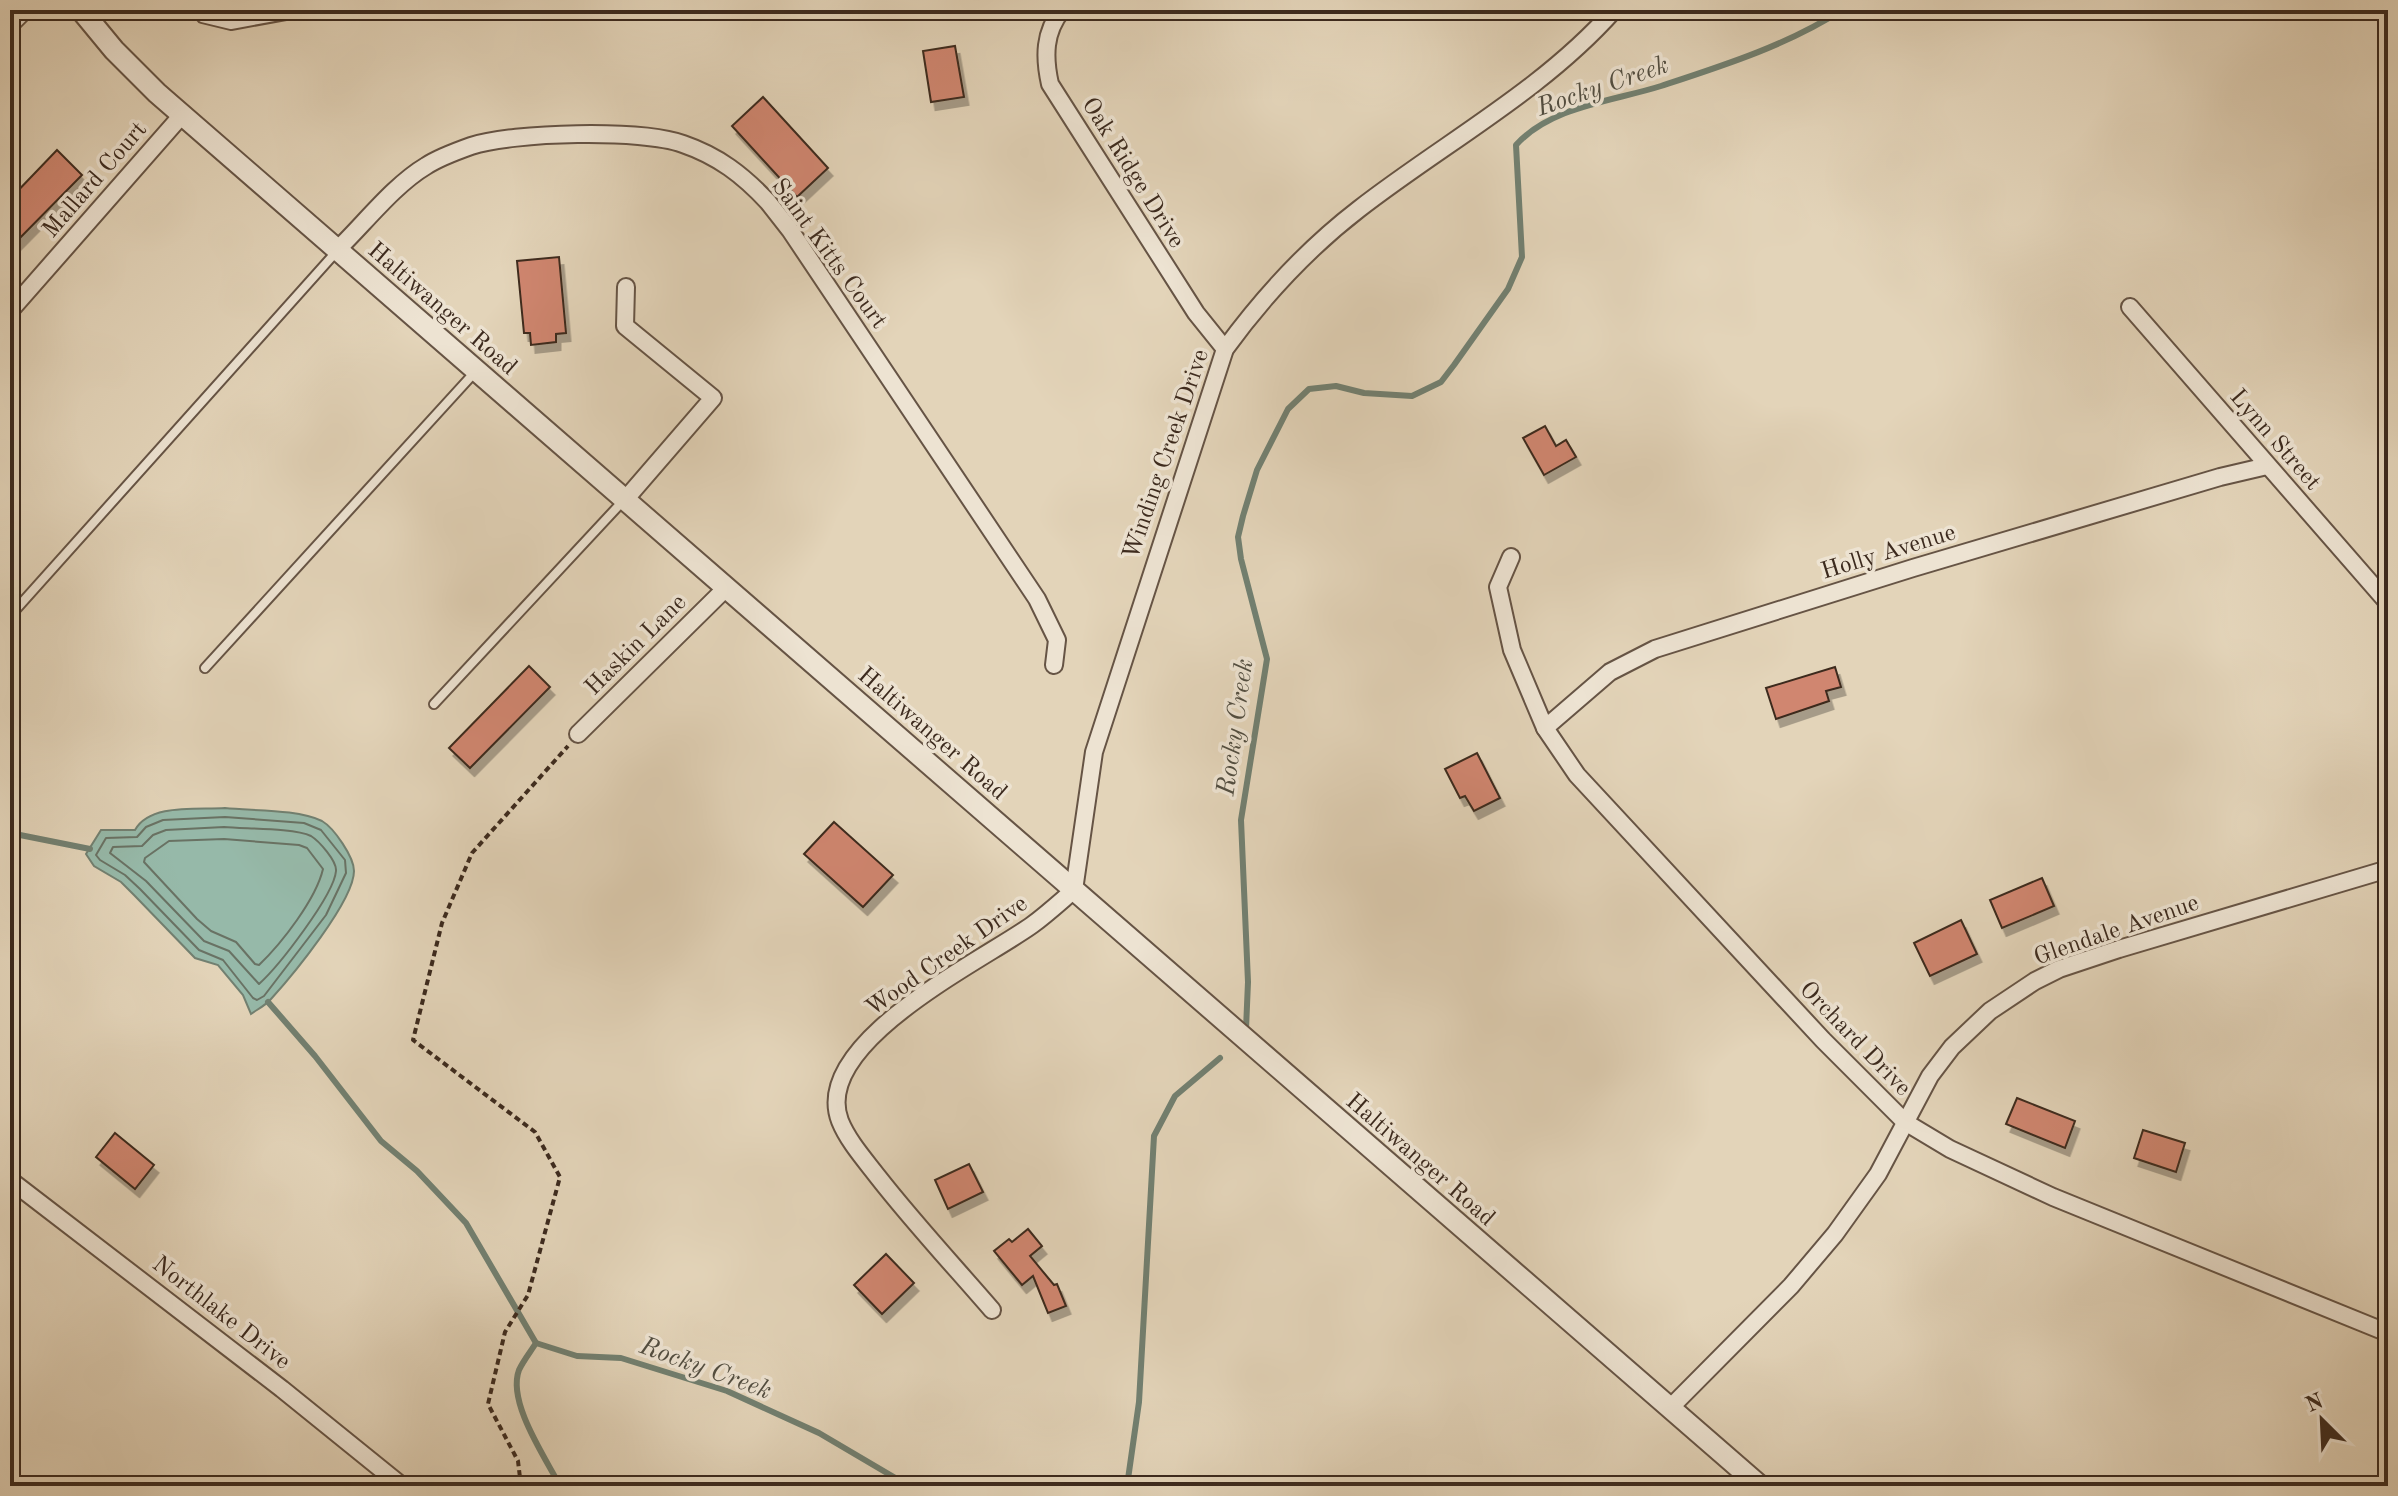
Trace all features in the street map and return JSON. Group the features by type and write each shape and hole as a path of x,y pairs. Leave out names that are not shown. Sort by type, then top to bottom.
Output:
{"street":[{"path":"10,25 25,10"},
{"name":"Haltiwanger Road","path":"81,10 114,50 182,115 1225,1021 1266,1060 1760,1486"},
{"name":"Oak Ridge Drive","path":"1062,10 1051,24 1044,59 1050,84 1196,313 1225,349"},
{"name":"Winding Creek Drive","path":"1074,890 1094,752 1225,349 1258,304 1310,250 1358,210 1542,77 1590,37 1614,10"},
{"name":"Mallard Court","path":"10,311 182,115"},
{"name":"Saint Kitts Court","path":"337,250 426,166 471,146 529,137 617,135 680,142 714,156 746,179 768,202 1037,599 1057,640 1054,665"},
{"path":"624,501 713,398 625,326 626,287"},
{"name":"Lynn Street","path":"2130,307 2388,603"},
{"name":"Holly Avenue","path":"1545,728 1610,672 1655,649 1913,568 2220,477 2267,466"},
{"name":"Orchard Drive","path":"1511,557 1498,587 1512,650 1545,728 1577,775 1823,1040 1905,1122 1950,1149 2053,1197 2388,1333"},
{"name":"Haskin Lane","path":"578,734 725,589"},
{"name":"Glendale Avenue","path":"1670,1408 1791,1286 1835,1234 1878,1174 1930,1076 1952,1047 1990,1011 2059,969 2388,869"},
{"name":"Wood Creek Drive","path":"992,1310 904,1210 849,1137 840,1121 837,1106 841,1078 851,1061 884,1026 935,986 1032,925 1074,890"},
{"name":"Northlake Drive","path":"10,1180 282,1389 402,1486"}],"lane":[{"path":"197,10 202,18 231,25 313,10"},
{"path":"10,616 337,250"},
{"path":"205,668 476,371"},
{"path":"434,704 624,501"}],"path":[{"path":"521,1486 518,1461 488,1404 505,1332 528,1295 560,1177 535,1132 413,1040 442,923 472,853 578,734"}],"water":[{"path":"225,808 288,812 322,821 342,843 354,871 344,900 320,938 271,999 251,1014 243,995 218,965 195,958 121,882 94,866 86,854 101,830 135,830 142,821 163,812"}],"building":[{"path":"955,46 964,97 931,102 923,51"},
{"path":"763,97 828,168 797,197 732,126"},
{"path":"57,150 82,175 10,248 10,199"},
{"path":"559,257 566,333 556,334 556,342 531,345 530,333 524,333 517,261"},
{"path":"1545,426 1556,446 1566,440 1576,457 1544,475 1523,438"},
{"path":"529,666 550,687 470,768 449,748"},
{"path":"1835,667 1841,687 1826,691 1829,701 1776,719 1766,688"},
{"path":"1477,753 1500,798 1474,811 1465,796 1460,798 1445,769"},
{"path":"834,822 893,875 863,907 804,854"},
{"path":"2042,878 2054,906 2002,928 1990,900"},
{"path":"1961,920 1977,954 1930,976 1914,943"},
{"path":"2017,1098 2075,1121 2065,1148 2006,1124"},
{"path":"2143,1130 2185,1143 2176,1172 2134,1158"},
{"path":"115,1133 154,1165 135,1189 96,1157"},
{"path":"969,1164 983,1192 948,1209 935,1180"},
{"path":"1028,1229 1042,1246 1030,1256 1054,1285 1057,1284 1066,1306 1048,1313 1033,1276 1022,1285 994,1251"},
{"path":"886,1254 914,1283 882,1314 854,1285"}],"waterway":[{"name":"Rocky Creek","path":"1246,1029 1248,982 1241,820 1267,659 1238,537 1257,470 1288,409 1309,389 1336,386 1364,393 1412,396 1441,382 1508,289 1522,257 1516,145 1530,132 1547,121 1584,106 1661,86 1754,54 1800,34 1842,10"},
{"path":"10,833 90,849"},
{"path":"268,1002 315,1056 381,1141 417,1171 466,1223 536,1343"},
{"name":"Rocky Creek","path":"1127,1486 1139,1402 1154,1136 1175,1096 1220,1058"},
{"name":"Rocky Creek","path":"536,1343 577,1356 621,1358 727,1391 819,1433 909,1486"},
{"name":"Rocky Creek","path":"536,1343 519,1370 518,1398 529,1429 560,1486"}]}
